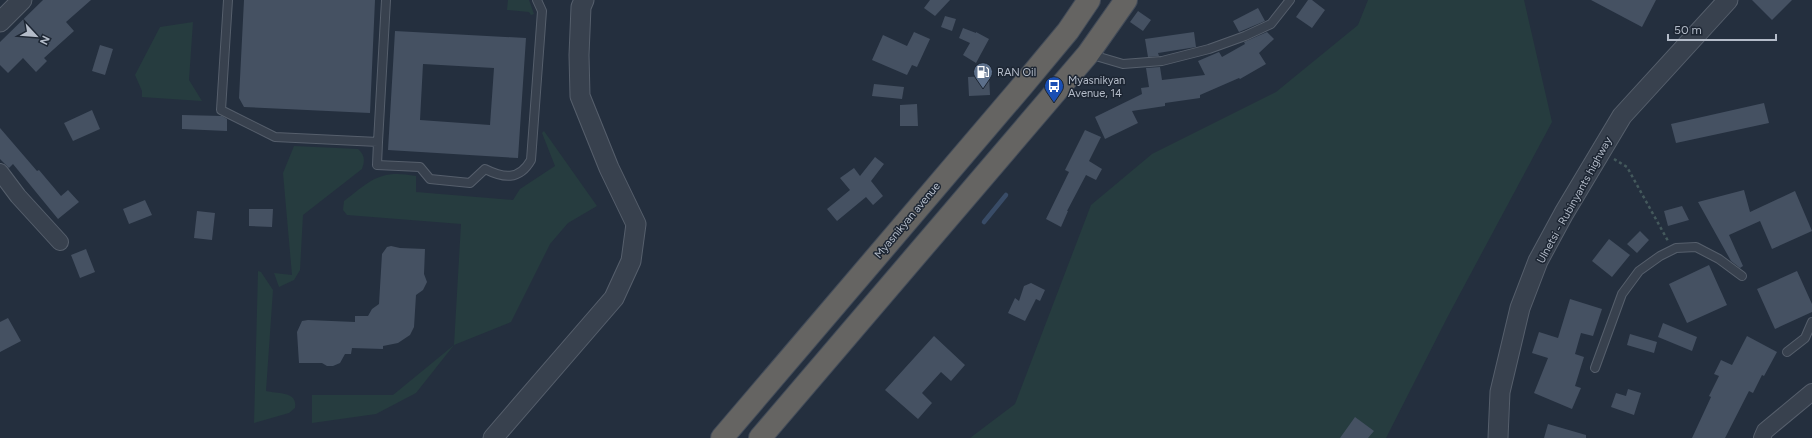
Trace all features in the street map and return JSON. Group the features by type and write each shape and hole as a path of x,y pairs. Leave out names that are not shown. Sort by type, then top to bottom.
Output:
{"highway":[{"name":"Myasnikyan avenue","path":"722,438 1058,43 1089,0"},
{"path":"760,438 1088,54 1126,0"}],"street":[{"path":"0,22 22,0"},
{"path":"493,438 614,298 631,261 636,224 609,168 580,96 579,55 581,8 584,0"},
{"name":"Ulnetsi - Rubinyants highway","path":"1498,438 1500,392 1520,308 1538,261 1622,116 1728,0"},
{"path":"0,172 18,196 60,242"},
{"path":"1762,438 1766,431 1812,392"}],"lane":[{"path":"228,0 221,110 275,137 378,142"},
{"path":"386,0 377,165 420,167 430,179 470,182 485,169 505,177 520,172 527,167 530,160 542,11 537,0"},
{"path":"1088,54 1123,64 1162,61 1209,49 1245,36 1271,24 1290,0"},
{"path":"1595,368 1622,294 1640,271 1660,256 1673,250 1696,247 1719,259 1742,276"},
{"path":"1787,352 1805,338 1812,322"}],"path":[{"path":"1627,167 1673,250"}],"green space":[{"path":"508,0 529,0 534,14 531,15 529,12 507,10"},
{"path":"1368,0 1524,0 1552,122 1448,316 1386,438 970,438 1015,404 1091,205 1152,154 1276,92 1358,25"},
{"path":"193,22 189,80 202,101 142,97 142,91 135,75 160,27"},
{"path":"544,131 597,206 568,223 550,244 511,322 454,345 461,224 347,215 343,210 344,201 369,182 385,175 393,174 416,176 416,192 513,200 520,189 555,166 542,133"},
{"path":"294,146 358,149 364,158 364,163 362,169 303,215 300,270 294,280 279,287 274,273 292,275 283,173"},
{"path":"258,271 261,272 273,290 266,391 290,396 295,403 295,408 289,413 254,423"},
{"path":"454,345 416,393 376,414 312,423 312,395 393,395"}],"building":[{"path":"43,0 91,0 66,22 74,31 44,58 47,61 36,72 23,58 8,73 0,65 0,42"},
{"path":"244,0 375,0 370,113 244,107 239,98"},
{"path":"930,0 950,0 935,16 924,8"},
{"path":"1308,0 1312,0 1325,10 1312,28 1296,17"},
{"path":"1591,0 1656,0 1642,27"},
{"path":"1752,0 1792,0 1772,20"},
{"path":"1258,8 1265,21 1239,32 1233,21"},
{"path":"1138,11 1151,20 1143,31 1130,22"},
{"path":"945,16 956,19 952,31 941,27"},
{"path":"963,28 976,32 989,39 976,63 963,55 970,43 959,38"},
{"path":"395,31 526,38 518,158 388,150","holes":["423,64 494,68 490,125 420,120"]},
{"path":"914,32 930,39 917,67 912,65 907,75 872,60 883,35 907,46"},
{"path":"1194,32 1196,47 1158,53 1159,56 1148,57 1145,39"},
{"path":"1267,32 1274,39 1259,53 1266,64 1240,79 1239,78 1200,95 1200,98 1165,103 1165,106 1132,111 1138,123 1105,139 1095,117 1142,94 1141,88 1149,87 1146,68 1160,67 1162,80 1205,75 1198,61 1219,52 1222,57 1245,44 1244,42"},
{"path":"100,45 113,49 105,75 92,71"},
{"path":"989,76 990,95 969,96 968,77"},
{"path":"874,84 904,87 902,99 872,96"},
{"path":"1764,103 1769,123 1676,143 1671,124"},
{"path":"917,104 918,126 900,126 900,105"},
{"path":"92,110 100,129 73,141 64,123"},
{"path":"182,115 222,116 227,119 227,131 182,129"},
{"path":"0,128 61,196 68,190 79,202 58,219 13,164 9,168 0,159"},
{"path":"1085,130 1101,137 1089,161 1102,169 1096,180 1086,175 1067,211 1061,227 1046,219 1069,172 1065,170"},
{"path":"875,157 884,164 871,181 883,196 873,205 866,197 837,221 827,209 850,190 840,178 854,168 860,176"},
{"path":"1744,190 1750,212 1795,191 1812,231 1772,249 1760,221 1729,235 1743,266 1740,268 1731,261 1698,202"},
{"path":"145,200 152,215 129,224 123,209"},
{"path":"1682,206 1689,220 1668,226 1664,211"},
{"path":"249,209 273,209 272,227 249,226"},
{"path":"197,211 215,213 212,240 194,238"},
{"path":"1640,231 1649,240 1637,253 1627,244"},
{"path":"1609,239 1630,255 1612,277 1592,261"},
{"path":"391,246 400,248 425,249 424,274 427,282 423,290 416,295 414,327 410,335 398,343 383,346 383,349 352,348 351,354 345,354 340,363 333,366 327,366 322,363 299,363 297,332 302,321 355,322 355,316 368,316 372,309 379,304 382,254 387,247"},
{"path":"86,249 95,272 80,278 71,255"},
{"path":"1709,265 1727,305 1687,323 1669,284"},
{"path":"1797,271 1812,304 1812,312 1775,329 1757,289"},
{"path":"1031,283 1045,290 1040,301 1036,299 1025,321 1008,313 1015,298 1019,301 1024,286"},
{"path":"1570,299 1602,309 1593,336 1581,333 1575,354 1584,357 1575,386 1581,388 1572,409 1534,393 1548,358 1532,353 1539,332 1558,338"},
{"path":"8,318 21,341 0,352 0,322"},
{"path":"1663,323 1697,337 1692,351 1658,337"},
{"path":"1630,334 1657,342 1654,353 1627,345"},
{"path":"934,336 965,365 951,381 941,372 922,393 932,403 918,419 885,390"},
{"path":"1747,336 1777,352 1764,376 1762,375 1753,393 1749,391 1725,438 1692,438 1719,376 1714,374 1721,360 1732,365"},
{"path":"1628,389 1641,393 1634,415 1611,407 1616,393 1626,396"},
{"path":"1355,417 1374,431 1368,438 1340,438"},
{"path":"1548,424 1586,435 1586,438 1544,438"}],"waterway":[{"path":"984,222 1006,195"}],"place":[{"name":"RAN Oil","path":"983,89"},
{"name":"Myasnikyan Avenue, 14","path":"1054,103"}]}
